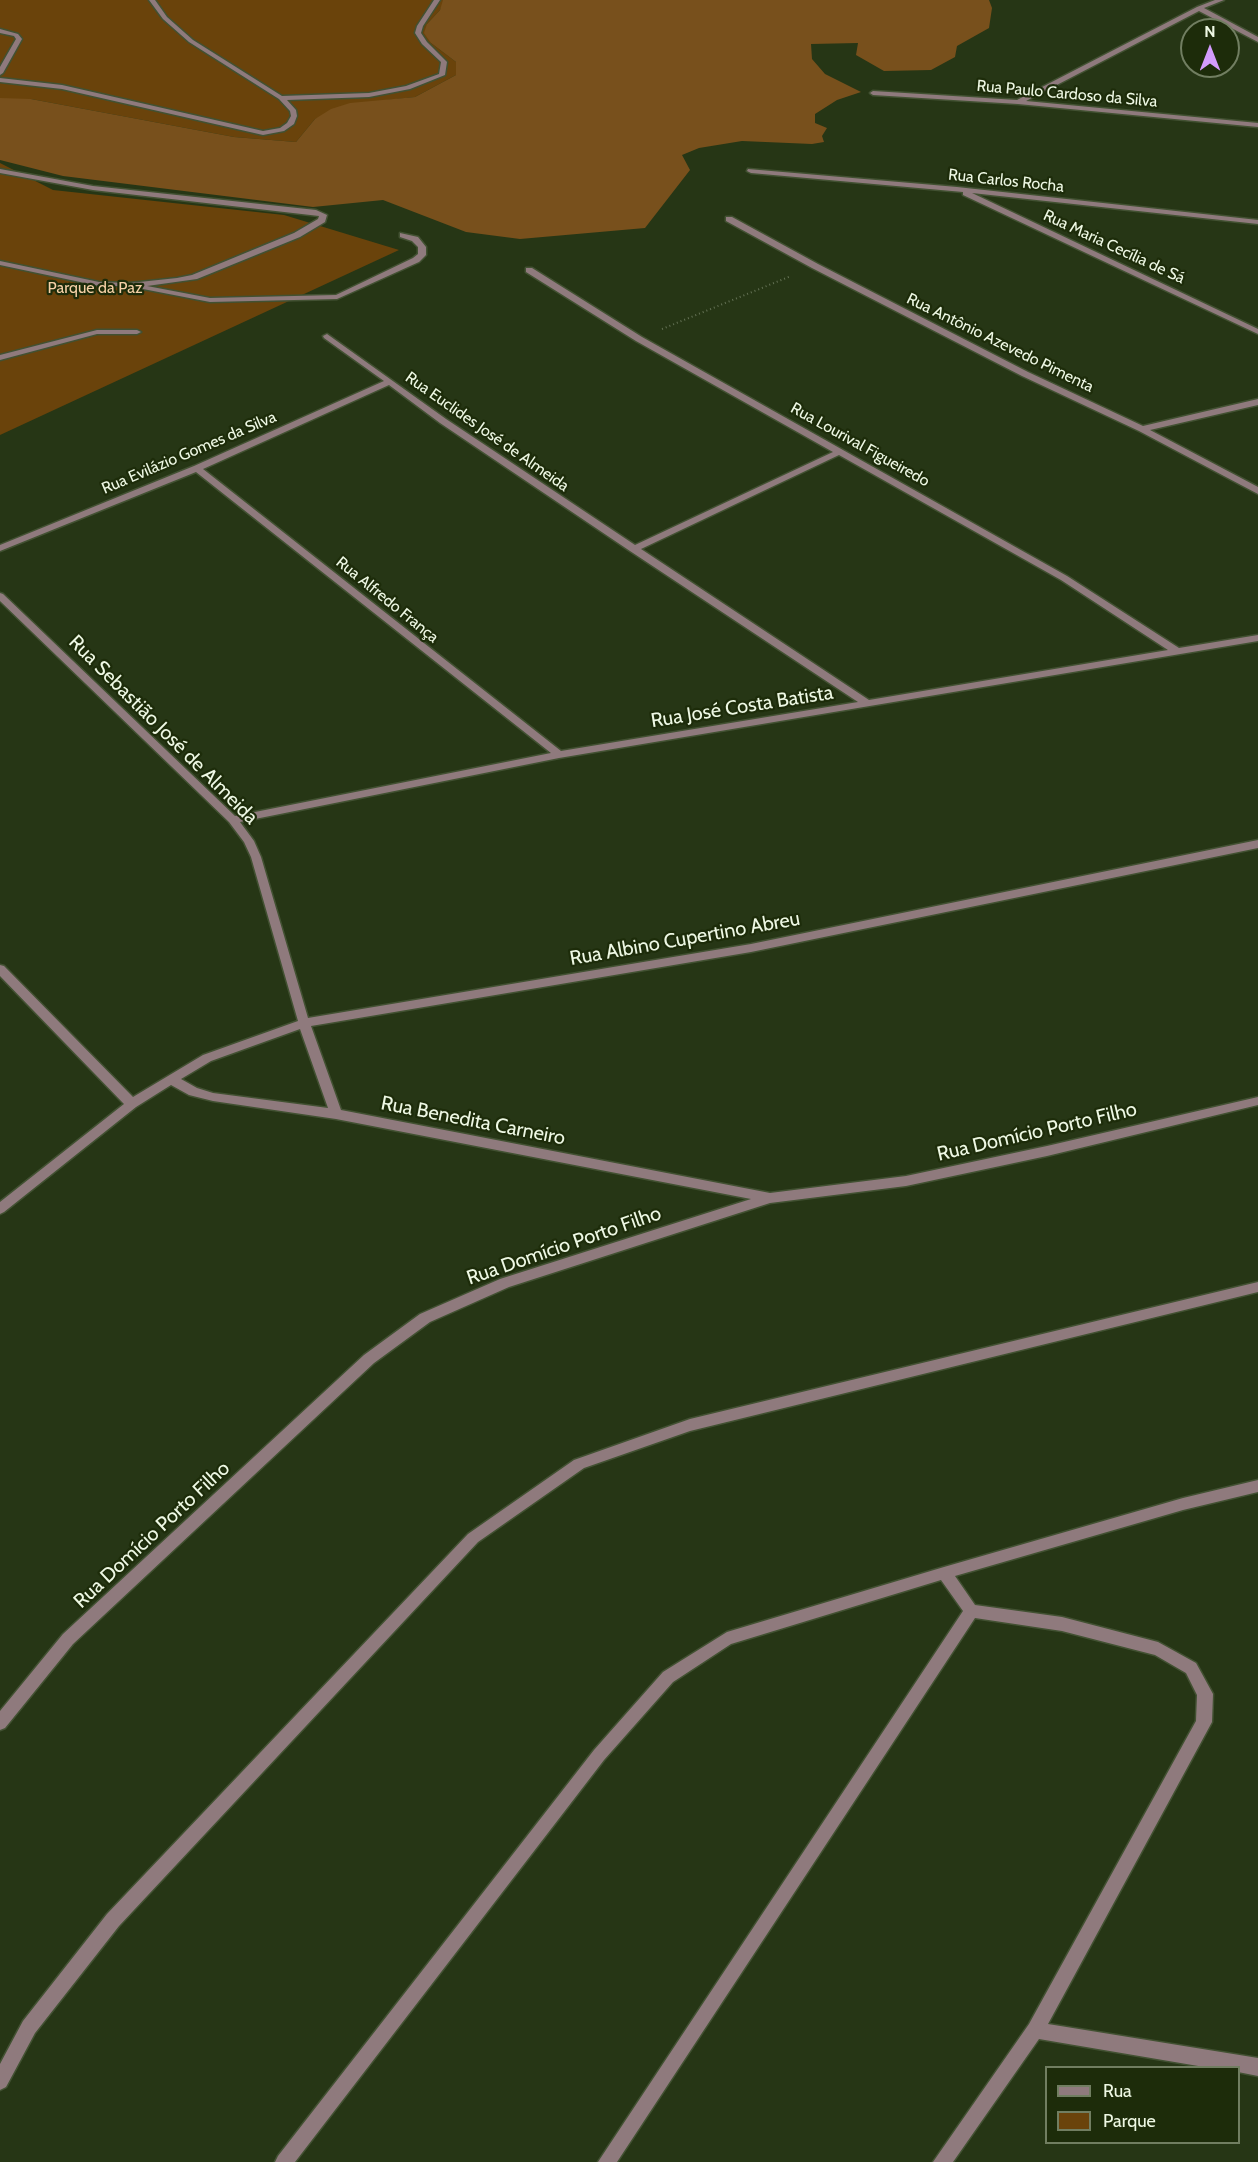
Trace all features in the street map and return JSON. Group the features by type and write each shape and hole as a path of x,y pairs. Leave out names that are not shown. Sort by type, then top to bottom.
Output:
{"street":[{"path":"0,80 62,87 263,133 282,130 290,124 294,116 293,110 281,98 191,41 165,18 152,0"},
{"path":"281,98 369,95 408,88 442,75 444,62 424,43 418,33 437,0"},
{"path":"1017,102 1199,8 1221,0"},
{"path":"1199,8 1258,40"},
{"path":"0,31 16,34 19,39 0,73"},
{"name":"Rua Paulo Cardoso da Silva","path":"873,93 1017,102 1258,125"},
{"path":"0,171 93,188 316,212 323,215 322,219 297,235 194,277 130,285"},
{"name":"Rua Carlos Rocha","path":"751,171 957,189 1258,222"},
{"name":"Rua Maria Cecília de Sá","path":"957,189 1258,332"},
{"name":"Rua Antônio Azevedo Pimenta","path":"729,219 1025,374 1142,429 1258,491"},
{"path":"0,264 80,282 130,285 210,300 337,297 416,260 422,255 422,247 415,239 403,235"},
{"name":"Rua Lourival Figueiredo","path":"529,270 639,339 1044,566 1175,650"},
{"path":"0,358 97,332 136,332"},
{"name":"Rua Euclides José de Almeida","path":"327,336 389,382 633,549 868,704"},
{"name":"Rua Evilázio Gomes da Silva","path":"0,548 197,468 389,382"},
{"path":"1142,429 1258,402"},
{"path":"633,549 839,452"},
{"name":"Rua Alfredo França","path":"197,468 559,755"},
{"name":"Rua Sebastião José de Almeida","path":"0,596 233,820 249,841 256,857 304,1023 336,1114"},
{"name":"Rua José Costa Batista","path":"233,820 559,755 1175,650 1258,638"},
{"name":"Rua Albino Cupertino Abreu","path":"0,1209 132,1104 171,1079 207,1058 304,1023 751,948 1258,844"},
{"path":"0,970 132,1104"},
{"name":"Rua Benedita Carneiro","path":"171,1079 193,1092 213,1097 336,1114 770,1198"},
{"name":"Rua Domício Porto Filho","path":"0,1723 68,1640 369,1359 425,1318 505,1283 770,1198 906,1181 1258,1101"},
{"path":"0,2081 29,2027 113,1920 473,1538 579,1464 690,1425 1258,1287"},
{"path":"284,2162 599,1755 668,1677 727,1640 944,1573 1183,1504 1258,1486"},
{"path":"942,2162 1035,2030 1204,1722 1205,1694 1191,1668 1158,1649 1062,1624 971,1611 944,1573"},
{"path":"607,2162 971,1611"},
{"path":"1035,2030 1258,2067"}],"path":[{"path":"639,339 815,266"}],"green space":[{"path":"0,0 445,0 440,10 427,24 431,43 456,62 456,75 415,97 387,100 315,119 296,142 234,137 31,99 0,99"},
{"name":"Parque da Paz","path":"0,163 53,190 284,215 399,250 0,435"}],"shaded area":[{"path":"443,0 989,0 992,8 989,28 957,46 955,57 931,70 884,71 856,55 858,43 811,44 812,59 825,74 861,92 837,100 815,114 815,123 827,128 822,136 824,142 812,144 742,141 699,148 682,155 690,170 645,228 520,239 466,232 383,200 313,207 63,176 0,160 0,98 31,99 234,137 296,142 315,119 331,109 350,103 415,97 456,75 456,62 431,43 424,33 427,24 440,10"}]}
